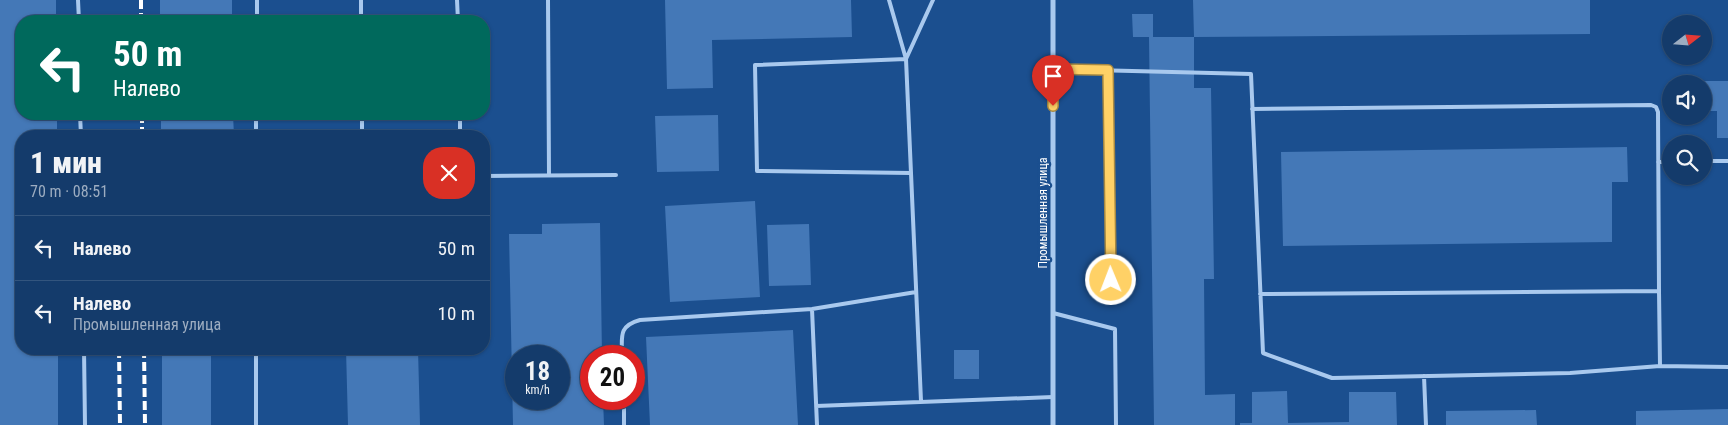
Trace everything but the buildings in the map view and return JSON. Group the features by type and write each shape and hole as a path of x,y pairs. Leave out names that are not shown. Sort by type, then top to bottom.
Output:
{"street":[{"name":"Промышленная улица","path":"1053,0 1053,425"}],"lane":[{"path":"78,0 79,15"},
{"path":"257,0 257,15"},
{"path":"361,0 361,15"},
{"path":"458,0 458,15"},
{"path":"548,0 549,176"},
{"path":"889,0 906,59 921,401"},
{"path":"906,59 933,0"},
{"path":"906,59 754,65 757,171 911,173"},
{"path":"1053,69 1251,74 1263,353 1332,378 1570,373 1660,366 1728,367"},
{"path":"1108,70 1111,280"},
{"path":"1252,109 1651,105 1656,107 1658,112 1660,366"},
{"path":"1712,162 1728,161"},
{"path":"490,176 616,175"},
{"path":"1260,294 1659,291"},
{"path":"622,345 622,333 629,323 640,320 812,309 916,292"},
{"path":"812,309 816,425"},
{"path":"1054,313 1115,329 1116,425"},
{"path":"84,355 85,425"},
{"path":"256,355 256,425"},
{"path":"1424,376 1426,425"},
{"path":"816,406 1053,397"},
{"path":"624,410 624,425"}],"railway":[{"path":"141,0 141,15"},
{"path":"142,120 142,130"},
{"path":"119,355 120,425"},
{"path":"144,355 145,425"}],"route":[{"path":"1053,106 1053,69 1108,70 1111,280"}]}
